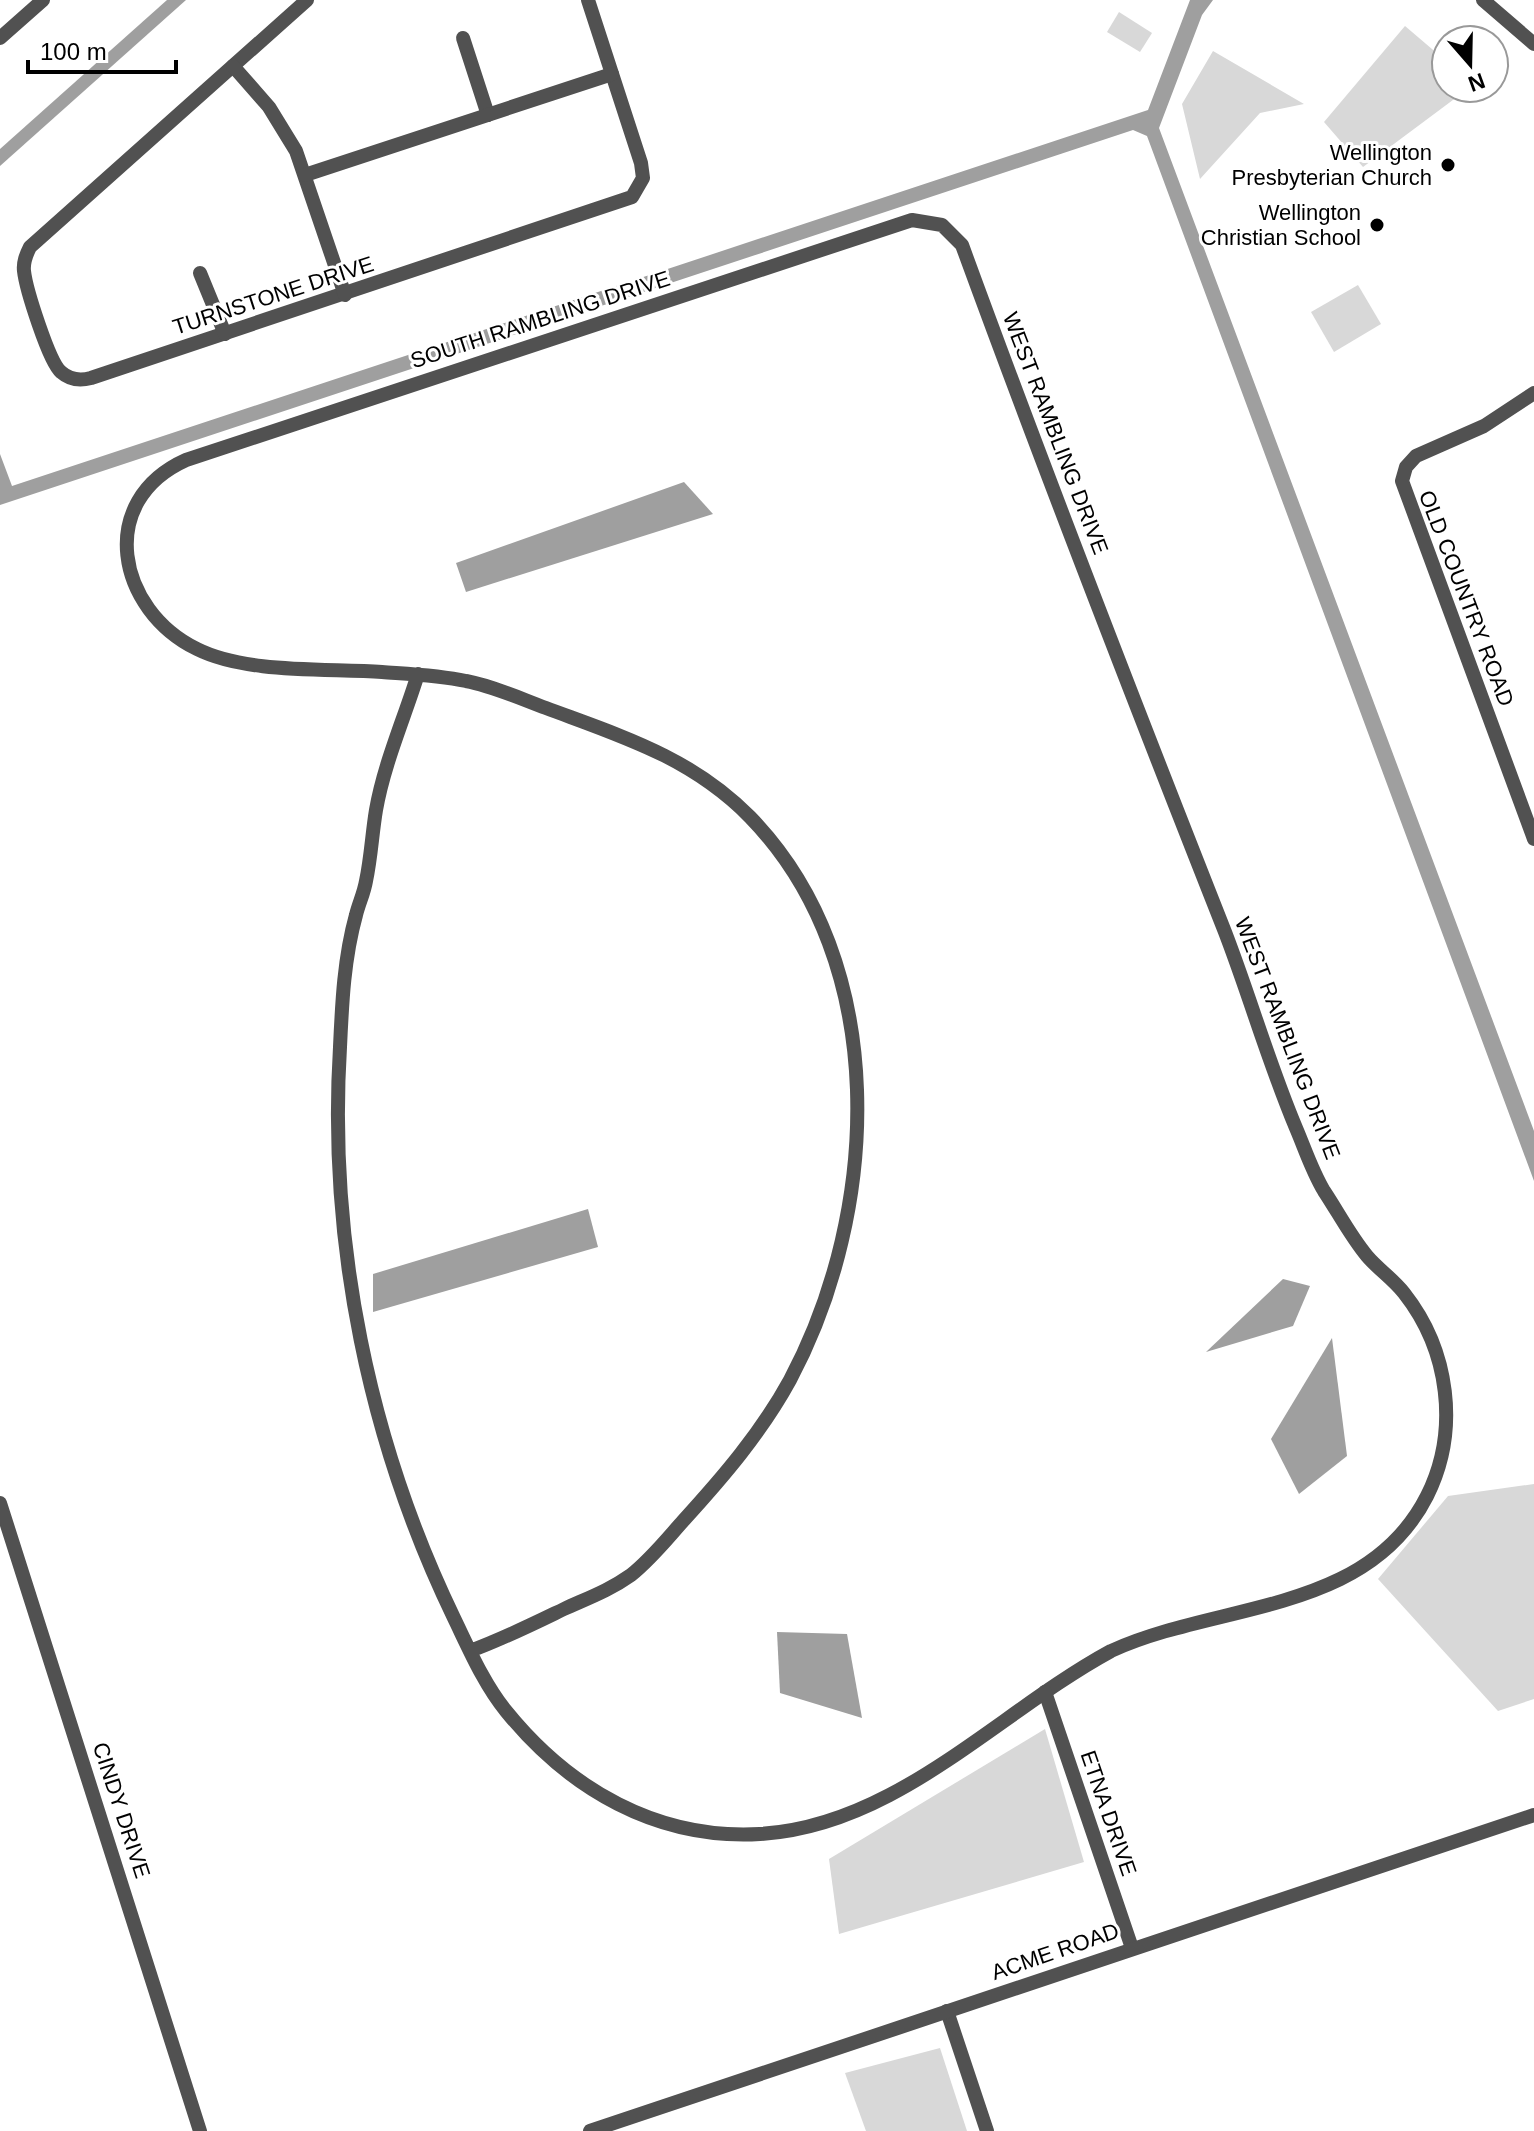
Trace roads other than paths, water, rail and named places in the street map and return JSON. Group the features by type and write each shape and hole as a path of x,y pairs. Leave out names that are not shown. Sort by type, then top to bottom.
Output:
{"street":[{"path":"0,38 43,0"},
{"path":"307,0 233,66 284,128 305,175 345,295"},
{"path":"305,175 612,74 588,0"},
{"path":"1483,0 1534,44"},
{"path":"463,38 488,115"},
{"name":"TURNSTONE DRIVE","path":"233,66 46,232 27,253 24,274 54,363 63,374 77,380 91,378 626,201 641,185 641,163 612,74"},
{"name":"SOUTH RAMBLING DRIVE","path":"418,674 241,663 191,647 152,613 131,575 126,540 134,507 155,478 186,460 905,222 928,220 942,225 958,238 965,253"},
{"name":"WEST RAMBLING DRIVE","path":"418,674 377,808 370,862 349,948 338,1091 342,1208 358,1324 385,1438 419,1536 470,1651 503,1708 522,1729 603,1798 675,1826 732,1834 790,1830 864,1808 899,1790 1045,1692 1128,1643 1311,1592 1363,1568 1398,1538 1428,1493 1441,1456 1447,1410 1442,1371 1428,1330 1402,1291 1366,1256 1314,1171 1275,1079 1227,939 965,253"},
{"path":"200,273 225,334"},
{"name":"OLD COUNTRY ROAD","path":"1534,393 1484,426 1416,456 1406,467 1402,481 1534,839"},
{"path":"418,674 465,680 622,733 669,756 749,816 801,889 828,945 846,1004 856,1083 854,1168 834,1270 806,1346 752,1440 707,1497 632,1573 600,1595 470,1651"},
{"name":"CINDY DRIVE","path":"0,1503 200,2131"},
{"name":"ETNA DRIVE","path":"1045,1692 1132,1948"},
{"name":"ACME ROAD","path":"590,2131 1534,1815"},
{"path":"947,2011 987,2131"}],"place":[{"name":"Wellington Presbyterian Church","path":"1448,165"},
{"name":"Wellington Christian School","path":"1377,225"}]}
